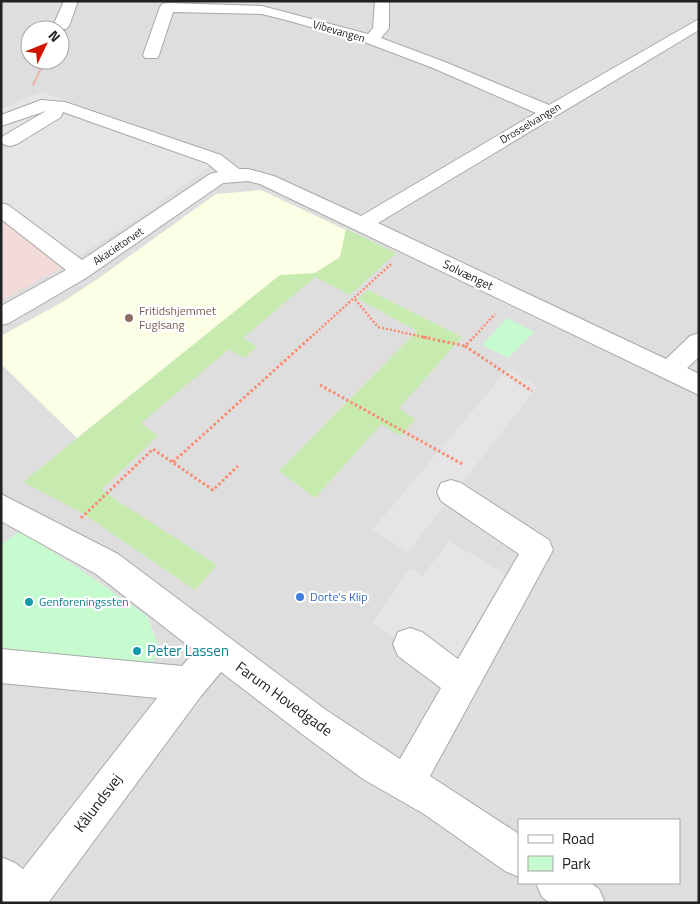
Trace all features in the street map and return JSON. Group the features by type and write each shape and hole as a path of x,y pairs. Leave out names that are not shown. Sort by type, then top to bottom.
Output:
{"street":[{"path":"63,20 71,1"},
{"path":"372,40 381,28 382,1"},
{"name":"Vibevangen","path":"151,55 167,7 262,10 372,40 439,65 550,112"},
{"name":"Drosselvangen","path":"362,224 699,24"},
{"path":"1,100 26,110"},
{"path":"1,120 41,104 65,107 214,159 234,175"},
{"path":"10,140 65,107"},
{"name":"Solvænget","path":"234,175 267,180 410,246 699,385"},
{"name":"Akacietorvet","path":"1,317 81,270 217,178 234,175"},
{"path":"1,210 81,270"},
{"path":"668,371 699,342"},
{"path":"407,782 538,550 460,480"},
{"name":"Farum Hovedgade","path":"1,506 107,564 314,722 376,766 407,782 518,856"},
{"path":"410,644 462,683"},
{"name":"Kålundsvej","path":"1,877 27,897 189,684 218,650"},
{"path":"1,666 189,684"},
{"path":"557,884 585,903"}],"path":[{"path":"173,462 410,246"},
{"path":"465,346 511,296"},
{"path":"354,298 378,327 465,346 532,391"},
{"path":"320,385 460,480"},
{"path":"81,517 153,449 213,490 238,466"}],"shaded area":[{"path":"1,1 699,1 699,903 1,903"},
{"path":"41,92 225,155 150,210 64,266 1,216 1,151 14,145 1,136 1,109"},
{"name":"Fritidshjemmet Fuglsang","path":"261,190 346,230 340,258 313,274 279,276 77,438 1,364 1,336 64,301 99,278 216,194"},
{"path":"1,216 64,266 1,301"},
{"path":"508,369 538,386 408,552 372,530"},
{"path":"449,541 506,574 447,675 373,623 410,568 423,576"}],"green space":[{"path":"346,229 396,253 350,295 315,277 243,338 257,347 244,358 229,349 141,423 158,436 101,490 217,565 195,590 79,511 23,482 280,275 315,273 340,257"},
{"path":"368,290 462,337 399,408 415,419 401,436 381,424 315,498 279,471 417,331 358,299"},
{"path":"507,318 534,332 508,358 482,345"},
{"path":"20,531 75,566 147,616 160,650 151,664 1,648 1,545"}],"place":[{"name":"Fritidshjemmet Fuglsang","path":"129,318"},
{"name":"Dorte's Klip","path":"300,597"},
{"name":"Genforeningssten","path":"29,602"},
{"name":"Peter Lassen","path":"137,651"}]}
